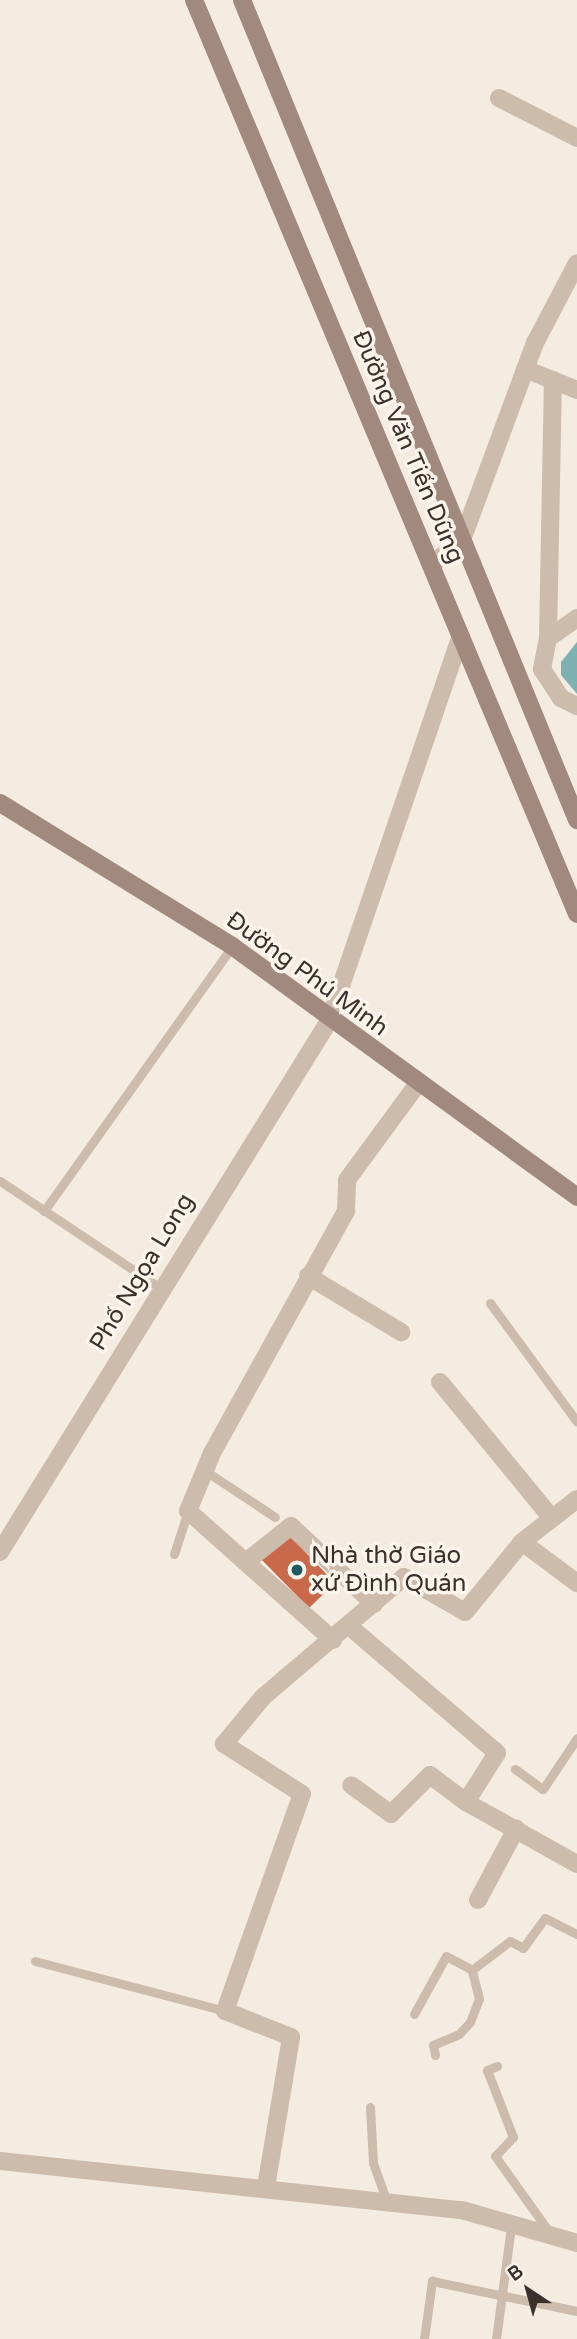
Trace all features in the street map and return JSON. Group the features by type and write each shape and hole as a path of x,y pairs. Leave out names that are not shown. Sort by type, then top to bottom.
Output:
{"main road":[{"name":"Đường Văn Tiến Dũng","path":"194,0 577,914"},
{"name":"Đường Văn Tiến Dũng","path":"242,0 577,820"},
{"name":"Đường Phú Minh","path":"0,803 232,946 416,1086 577,1197"}],"street":[{"path":"499,99 577,138"},
{"path":"431,565 462,540 526,369 577,262"},
{"path":"526,369 577,390"},
{"path":"542,669 548,638 553,380"},
{"path":"548,638 577,618"},
{"name":"Phố Ngọa Long","path":"0,1552 159,1287 330,1021 461,636"},
{"path":"511,662 542,669 561,698 577,706"},
{"path":"333,1640 247,1561 187,1511 204,1470 346,1211 347,1180 416,1086"},
{"path":"308,1276 401,1332"},
{"path":"440,1381 550,1516"},
{"path":"266,2188 291,2037 225,2011 302,1794 224,1744 263,1697 409,1577 465,1612 522,1542 550,1516 577,1499"},
{"path":"247,1561 290,1526 374,1604"},
{"path":"522,1542 577,1583"},
{"path":"349,1626 497,1753 466,1802"},
{"path":"351,1785 391,1814 430,1775 466,1802 577,1864"},
{"path":"478,1900 516,1829"},
{"path":"0,2161 462,2210 555,2240 577,2243"}],"lane":[{"path":"44,1211 232,946"},
{"path":"0,1181 159,1287"},
{"path":"490,1303 577,1422"},
{"path":"204,1470 275,1517"},
{"path":"174,1554 187,1511"},
{"path":"515,1769 542,1789 577,1738"},
{"path":"472,1970 510,1941 523,1948 545,1918 577,1934"},
{"path":"414,2014 446,1956 472,1970 479,1999 470,2022 433,2045 435,2055"},
{"path":"35,1961 225,2011"},
{"path":"497,2066 487,2070 513,2137 495,2156 555,2240"},
{"path":"370,2107 373,2163 387,2202"},
{"path":"496,2339 511,2226"},
{"path":"424,2339 432,2281 577,2311"}],"water":[{"path":"577,642 577,694 561,675 561,662"}],"building":[{"name":"Nhà thờ Giáo xứ Đình Quán","path":"286,1532 335,1583 309,1608 259,1557"}],"place":[{"name":"Nhà thờ Giáo xứ Đình Quán","path":"297,1570"}]}
